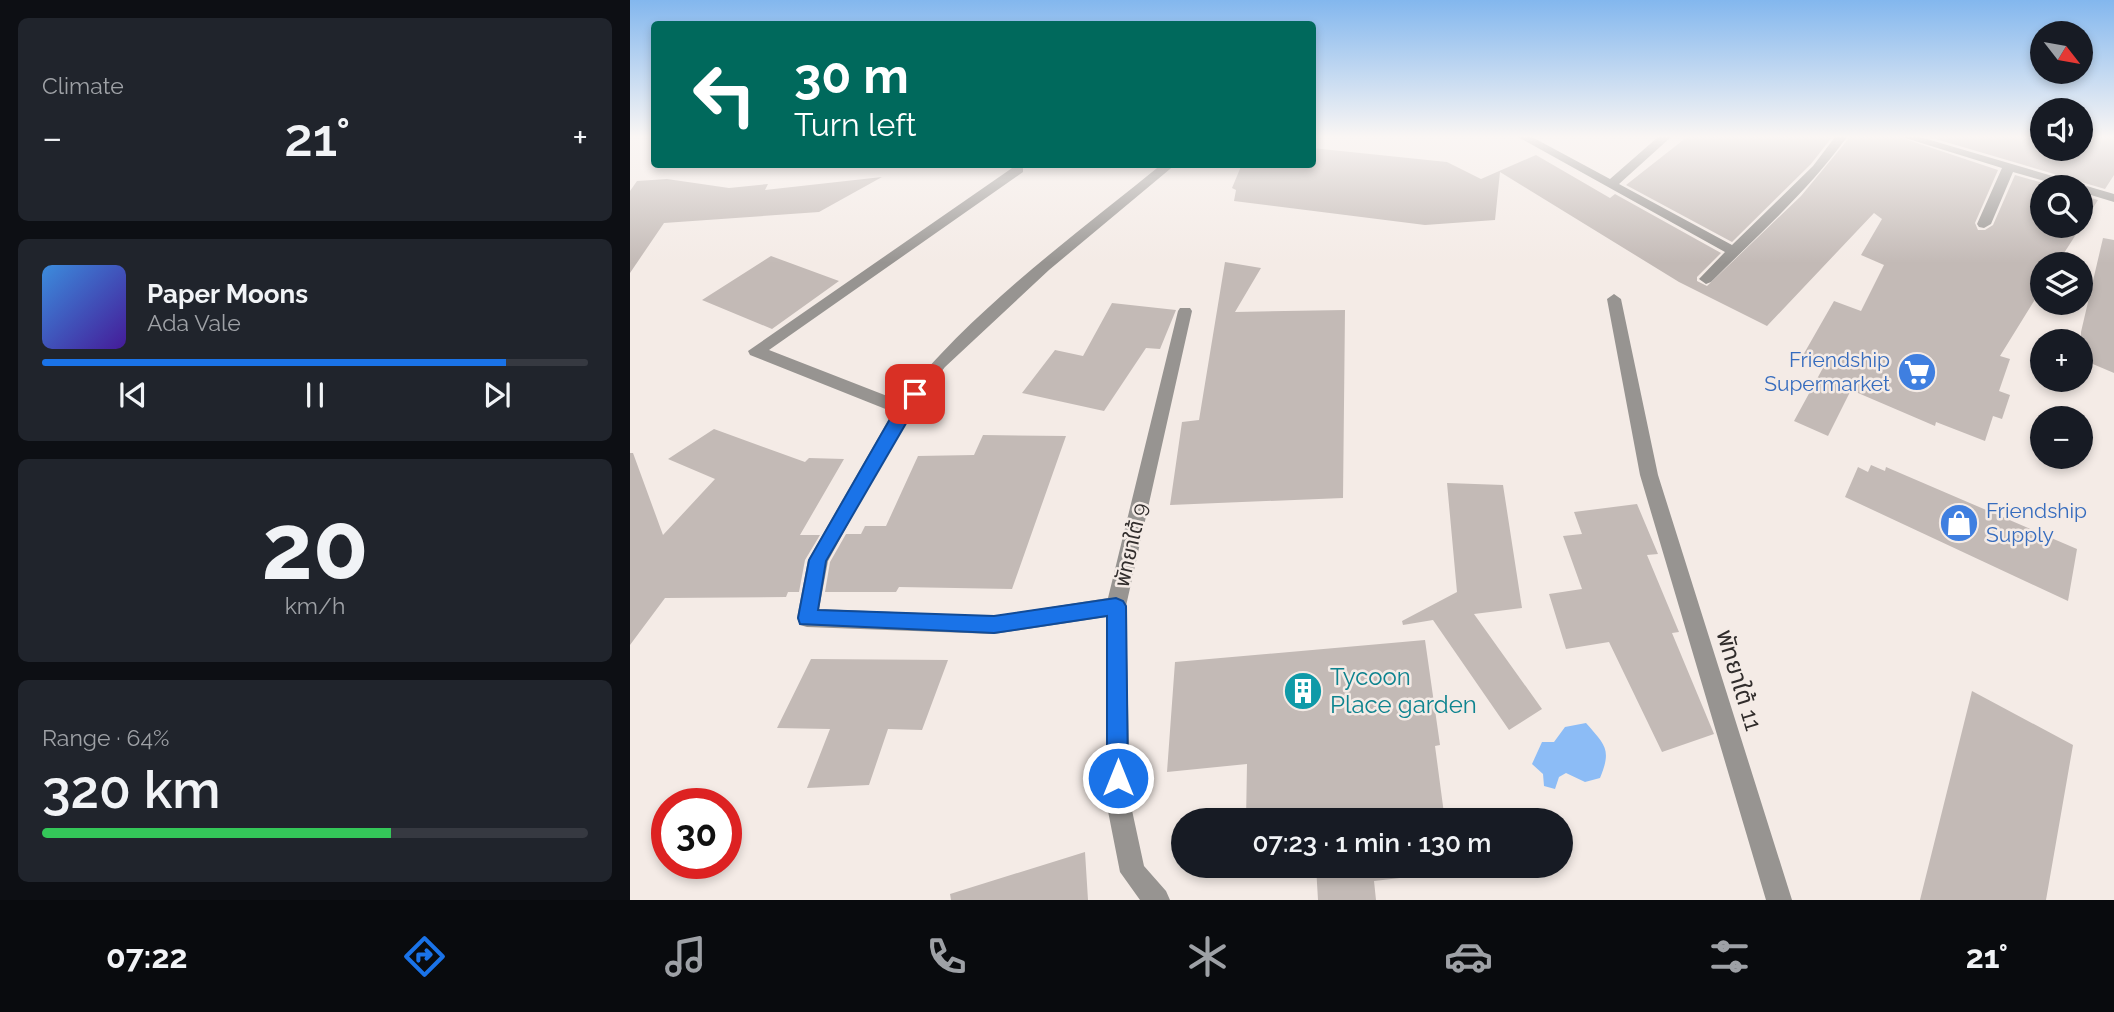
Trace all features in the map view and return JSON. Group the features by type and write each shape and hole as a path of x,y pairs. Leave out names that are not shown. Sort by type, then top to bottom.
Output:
{"street":[{"path":"903,409 756,351 1005,179"},
{"path":"1116,606 994,625 807,618 818,560 903,409 948,355 1044,267 1152,179"},
{"path":"1599,179 1735,252"},
{"path":"1610,185 1617,179"},
{"path":"1706,279 1807,179"},
{"path":"1983,224 2002,179"},
{"path":"2093,192 2114,198"},
{"name":"พัทยาใต้ 11","path":"1614,299 1649,475 1779,900"},
{"name":"พัทยาใต้ 9","path":"1157,900 1133,872 1118,801 1116,606 1185,311"}],"water":[{"path":"1586,723 1605,748 1606,760 1600,778 1585,782 1566,773 1559,777 1555,789 1544,786 1543,774 1532,764 1542,742 1554,742 1565,727"}],"building":[{"path":"667,179 729,188 768,184 765,190 878,179 819,212 664,223 630,273 630,191 637,181"},
{"path":"1236,179 1499,179 1495,220 1425,225 1234,201 1236,190 1232,188"},
{"path":"1511,179 1577,179 1610,198 1615,194 1721,253 1697,277 1697,281 1707,286 1801,196 1815,179 1994,179 1975,223 1978,230 1985,230 1993,225 2013,179 2029,179 2030,238 2074,238 2065,252 2030,252 2030,307 2000,356 2010,359 1999,391 2010,395 2002,419 1993,416 1985,441 1936,422 1935,426 1851,390 1828,436 1794,421 1824,366 1802,357 1834,301 1861,311 1884,265 1861,255 1882,219 1874,213 1767,326 1679,282"},
{"path":"1634,179 1796,179 1732,242 1626,185"},
{"path":"2093,179 2111,179 2105,189 2093,185"},
{"path":"2103,238 2114,240 2114,373 2093,364 2093,329 2082,329 2085,315 2093,315 2093,281"},
{"path":"771,256 839,281 772,329 702,300"},
{"path":"1225,262 1261,268 1235,312 1345,310 1343,498 1170,505 1182,422 1199,420"},
{"path":"1112,303 1176,310 1160,349 1146,348 1104,411 1022,393 1055,350 1083,356"},
{"path":"714,429 805,462 809,458 844,459 800,535 820,535 805,560 799,592 788,592 786,597 665,598 630,645 630,453 633,453 663,535 715,479 668,459"},
{"path":"983,435 1066,436 1012,589 899,587 896,592 825,592 830,562 846,534 861,534 865,526 886,526 918,456 974,455"},
{"name":"Friendship Supply","path":"1871,465 1885,471 1886,467 2077,549 2068,601 1845,497 1858,467 1868,472"},
{"path":"1447,483 1503,485 1522,608 1474,614 1542,709 1509,730 1433,620 1403,625 1402,621 1457,592"},
{"path":"1637,504 1658,554 1647,555 1679,632 1672,633 1714,734 1662,752 1609,642 1566,649 1549,594 1582,589 1563,536 1582,534 1574,512"},
{"name":"Tycoon Place garden","path":"1425,640 1440,745 1435,746 1443,808 1246,808 1247,764 1167,772 1175,662"},
{"path":"811,659 948,660 922,730 888,729 869,785 807,788 830,729 777,728"},
{"path":"1972,691 2073,745 2046,900 1920,900"},
{"path":"1085,852 1088,900 951,900 950,894"},
{"path":"1317,878 1400,878 1374,881 1376,900 1318,900"}],"place":[{"name":"Friendship Supermarket","path":"1917,372"},
{"name":"Friendship Supply","path":"1959,523"},
{"name":"Tycoon Place garden","path":"1303,691"}],"route":[{"path":"915,394 903,409 818,560 807,618 994,625 1116,606 1118,778"}]}
